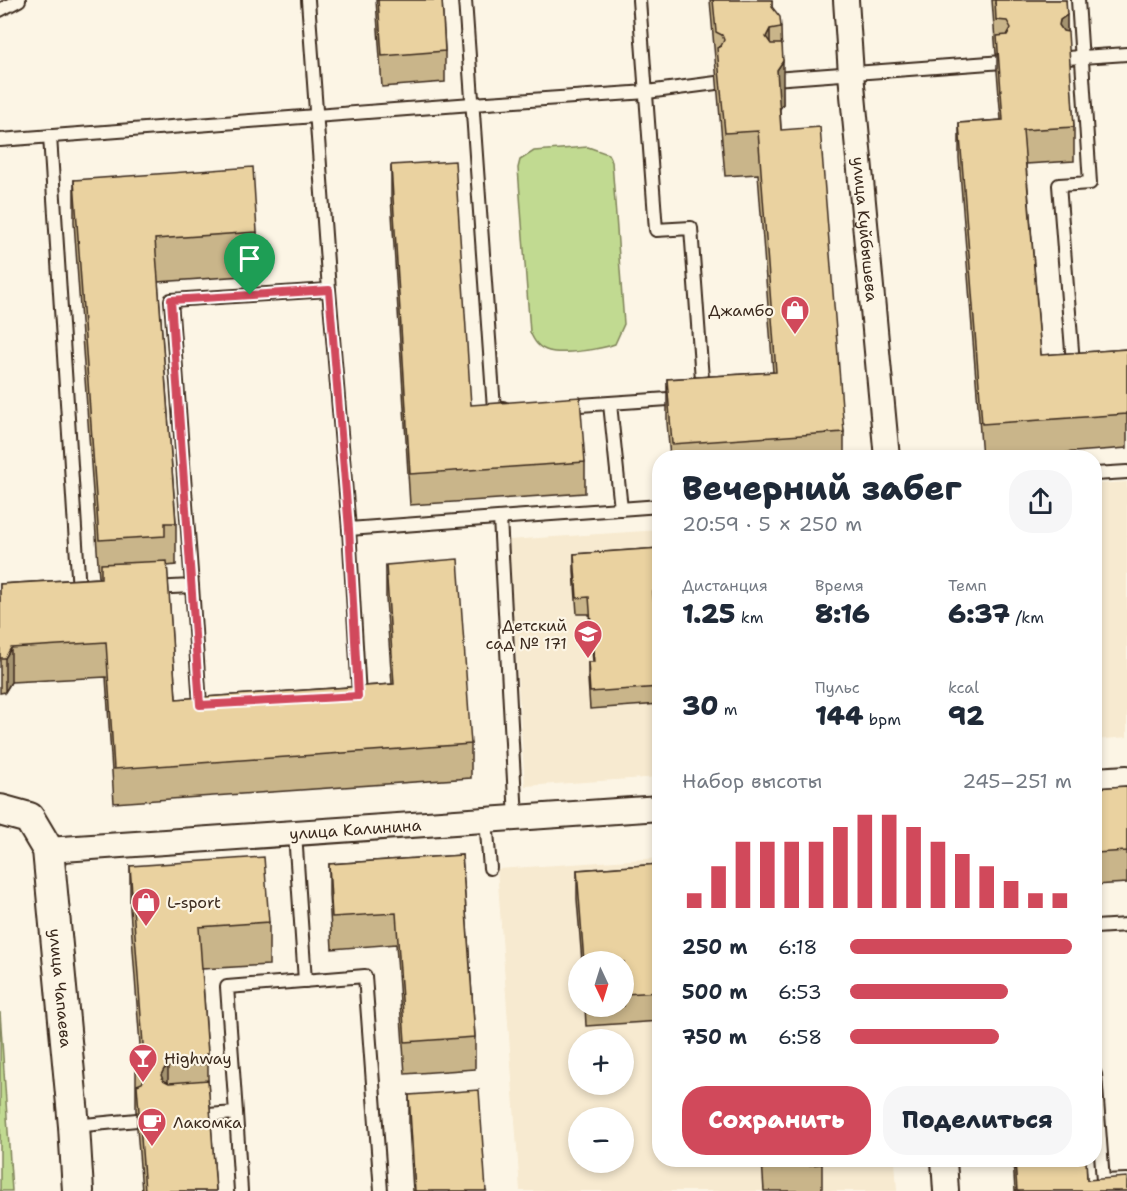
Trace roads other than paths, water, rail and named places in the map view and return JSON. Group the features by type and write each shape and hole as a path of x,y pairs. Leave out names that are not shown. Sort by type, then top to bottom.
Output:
{"street":[{"name":"улица Куйбышева","path":"846,0 886,450"},
{"path":"1102,780 1127,778"},
{"name":"улица Калинина","path":"48,850 652,809"},
{"name":"улица Чапаева","path":"0,810 29,818 48,850 78,1191"},
{"path":"944,1167 946,1191"}],"lane":[{"path":"0,10 19,0"},
{"path":"308,0 349,529 358,696 336,697"},
{"path":"465,0 494,409 517,408"},
{"path":"552,406 610,404 703,396 691,228 656,230 639,0"},
{"path":"1078,0 1090,183 1059,185 1073,363 1095,361"},
{"path":"1067,58 1127,54"},
{"path":"774,79 1003,62"},
{"path":"0,150 4,139 647,92 716,83"},
{"path":"50,136 79,591"},
{"path":"222,704 200,705 171,300 329,290"},
{"path":"610,404 621,509"},
{"path":"1102,474 1127,472"},
{"path":"349,529 652,507"},
{"path":"500,518 516,818"},
{"path":"136,588 192,586"},
{"path":"486,820 490,868"},
{"path":"295,833 305,981"},
{"path":"1102,927 1127,925"},
{"path":"241,1191 227,987 365,976 381,1191"},
{"path":"180,1117 236,1113"},
{"path":"74,1126 137,1120"},
{"path":"1102,1167 1103,1181 1127,1180"}],"place":[{"name":"Джамбо","path":"795,336"},
{"name":"Детский сад № 171","path":"588,660"},
{"name":"L-sport","path":"146,928"},
{"name":"Highway","path":"143,1084"},
{"name":"Лакомка","path":"152,1148"}]}
